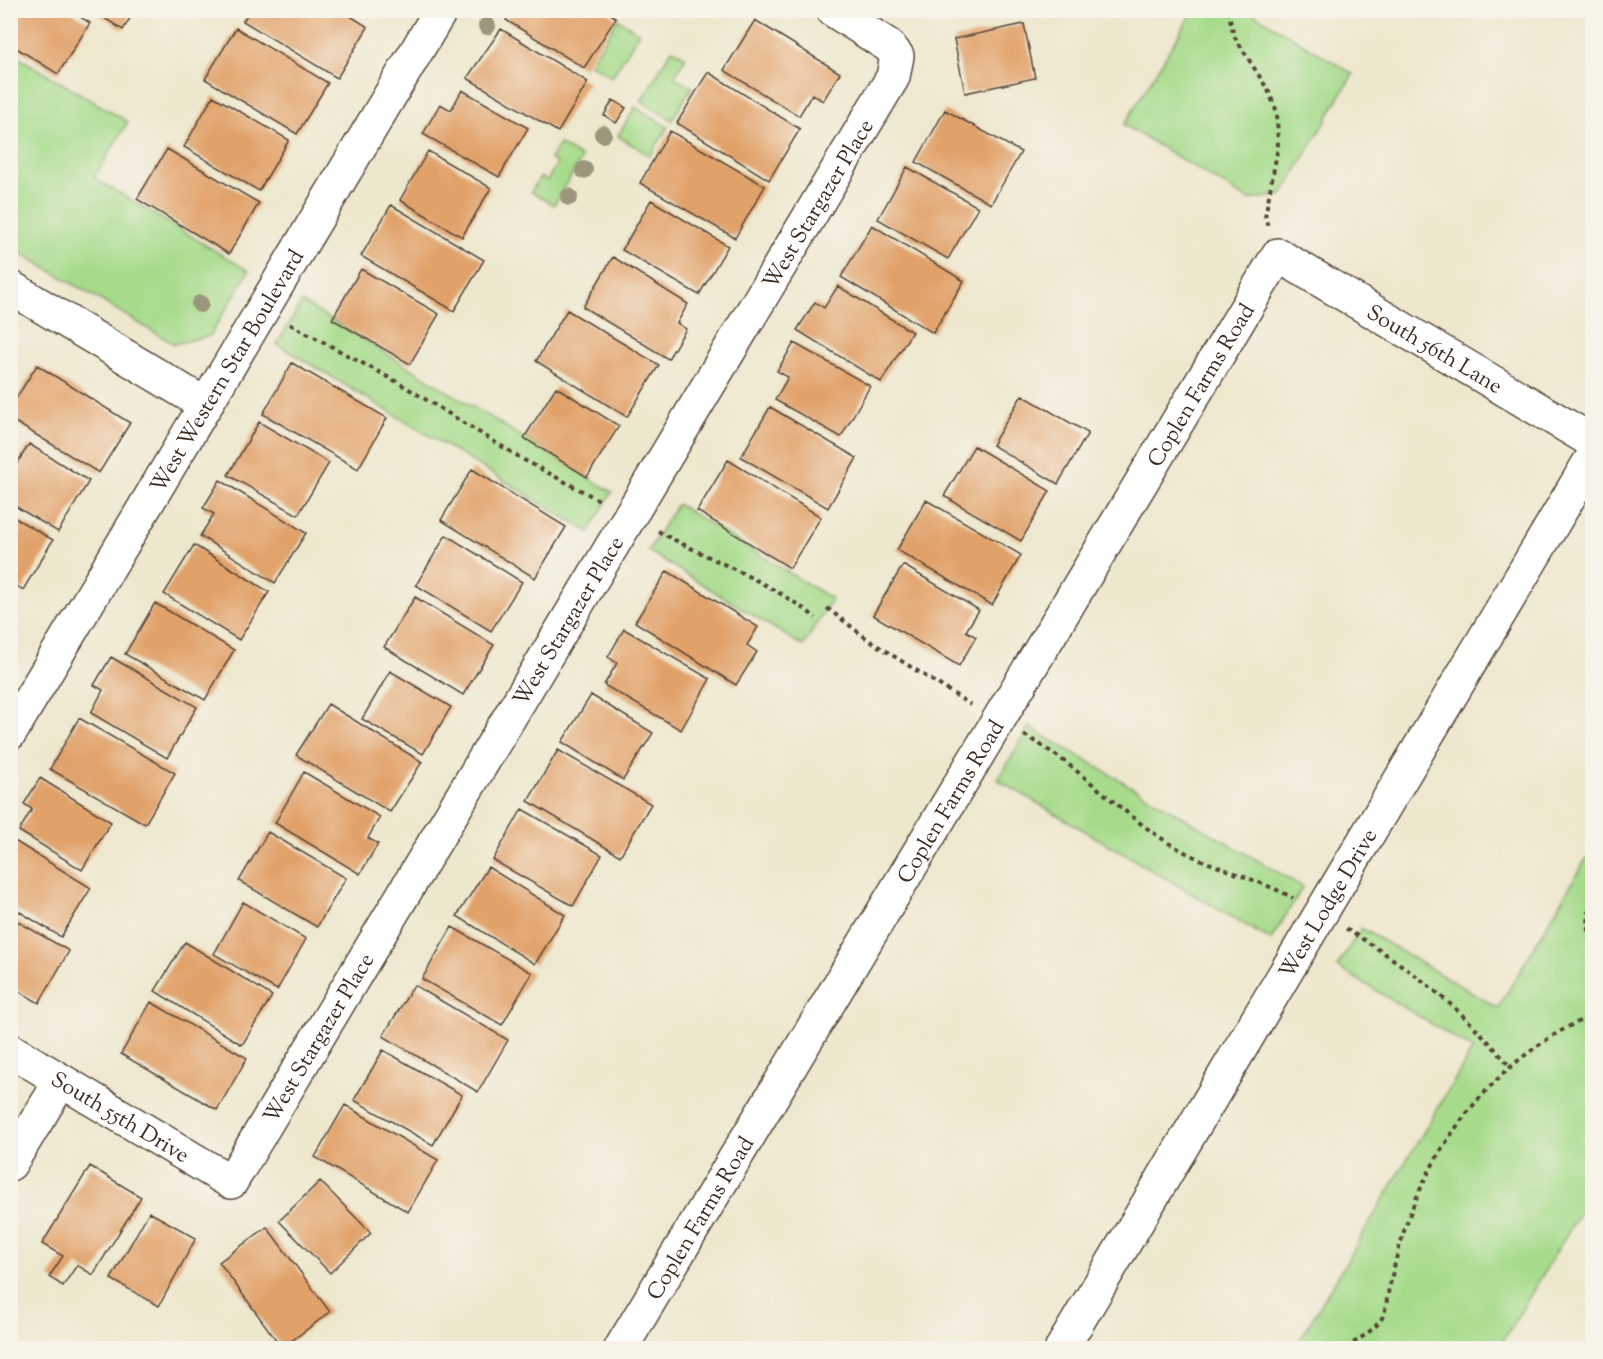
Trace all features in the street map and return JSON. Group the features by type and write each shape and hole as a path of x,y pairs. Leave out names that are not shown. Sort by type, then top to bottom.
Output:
{"street":[{"name":"West Western Star Boulevard","path":"10,733 441,10"},
{"name":"West Stargazer Place","path":"231,1182 893,76 897,56 884,42 833,10"},
{"name":"South 56th Lane","path":"1278,255 1593,441"},
{"name":"Coplen Farms Road","path":"621,1348 1278,255"},
{"path":"10,287 206,405"},
{"name":"West Lodge Drive","path":"1062,1348 1593,458"},
{"name":"South 55th Drive","path":"10,1050 231,1182"},
{"path":"10,1164 61,1081"}],"path":[{"path":"1228,10 1234,36 1268,90 1277,112 1278,147 1265,218 1278,255"},
{"path":"264,308 399,383 524,460 710,560 752,578 816,618"},
{"path":"827,608 888,653 998,721 1039,743 1084,776 1126,813 1169,843 1198,858 1268,884 1390,956 1427,983 1470,1023 1510,1067"},
{"path":"1593,882 1588,924 1593,950"},
{"path":"1346,1348 1383,1316 1401,1243 1413,1206 1445,1144 1487,1088 1510,1067 1561,1029 1593,1015"}],"green space":[{"path":"1193,11 1249,11 1353,74 1282,195 1249,200 1124,125"},
{"path":"618,19 639,33 612,77 590,64"},
{"path":"672,49 686,57 674,77 692,87 672,120 641,101"},
{"path":"11,53 128,122 94,178 249,271 210,336 174,344 11,247"},
{"path":"635,107 668,127 650,156 618,136"},
{"path":"559,144 582,158 554,205 531,192 540,177 547,181 557,163 550,159"},
{"path":"302,302 612,492 589,532 277,344"},
{"path":"677,504 832,599 803,646 648,551"},
{"path":"1029,727 1303,887 1271,940 998,780"},
{"path":"1592,849 1592,1192 1499,1348 1295,1348 1473,1049 1337,967 1361,928 1498,1008"}],"building":[{"path":"13,10 69,10 90,23 58,74 10,44 10,15"},
{"path":"92,10 135,10 123,30"},
{"path":"250,10 341,10 368,27 337,78 243,21"},
{"path":"512,10 605,10 616,18 584,68 506,20"},
{"path":"952,10 967,10 959,18"},
{"path":"755,20 840,73 823,101 812,94 799,116 724,70"},
{"path":"1024,24 1035,78 965,93 954,39"},
{"path":"236,28 328,83 297,134 205,79"},
{"path":"501,29 588,82 558,132 467,78"},
{"path":"708,72 800,129 769,180 677,123"},
{"path":"462,90 528,128 499,177 423,134 440,104 451,110"},
{"path":"213,96 289,140 259,191 184,147"},
{"path":"613,100 626,108 616,123 604,115"},
{"path":"945,110 1021,152 991,204 916,162"},
{"path":"670,131 765,186 735,238 640,183"},
{"path":"167,149 259,203 229,254 137,199"},
{"path":"428,151 491,188 462,237 400,200"},
{"path":"907,167 978,207 948,259 878,219"},
{"path":"651,200 728,246 699,295 622,250"},
{"path":"391,205 484,260 454,311 361,256"},
{"path":"872,225 964,281 933,333 841,277"},
{"path":"613,257 688,304 677,323 686,329 668,359 583,307"},
{"path":"361,269 439,314 410,364 332,319"},
{"path":"838,286 912,332 881,382 797,330 815,302 824,308"},
{"path":"567,310 659,365 627,417 536,361"},
{"path":"794,343 870,386 841,437 775,400 788,377 777,371"},
{"path":"292,363 387,418 358,469 263,414"},
{"path":"37,365 130,423 99,473 10,419 10,408"},
{"path":"556,387 619,426 587,477 524,438"},
{"path":"1022,395 1088,433 1058,484 992,445"},
{"path":"770,407 857,458 828,508 741,457"},
{"path":"259,422 329,463 298,515 228,475"},
{"path":"29,444 89,481 58,532 10,503 10,475"},
{"path":"974,446 1050,491 1021,541 944,496"},
{"path":"728,460 821,517 790,568 697,511"},
{"path":"472,469 566,527 535,578 441,520"},
{"path":"220,480 306,533 275,583 200,536 214,514 203,508"},
{"path":"926,500 1021,555 992,605 897,550"},
{"path":"10,515 53,540 23,590 10,582"},
{"path":"446,535 522,582 491,631 416,585"},
{"path":"194,545 269,592 239,640 164,594"},
{"path":"903,565 979,610 966,631 976,637 959,666 873,615"},
{"path":"667,571 758,627 747,645 757,652 736,685 635,622"},
{"path":"415,597 494,645 463,695 384,647"},
{"path":"155,603 234,650 205,700 125,654"},
{"path":"624,629 710,679 681,730 604,685 617,663 608,657"},
{"path":"111,657 197,707 167,758 91,713 103,690 94,685"},
{"path":"390,671 451,707 423,754 362,719"},
{"path":"591,695 653,733 623,780 562,742"},
{"path":"328,704 422,762 390,812 296,755"},
{"path":"79,718 175,773 145,824 50,769"},
{"path":"558,750 651,804 620,856 528,801"},
{"path":"304,772 380,817 368,838 378,844 360,874 275,823"},
{"path":"40,778 111,822 82,870 19,831 32,809 24,804"},
{"path":"522,809 602,855 573,906 493,860"},
{"path":"268,832 346,878 317,927 239,881"},
{"path":"13,840 91,888 61,937 10,906 10,844"},
{"path":"488,867 565,915 535,964 457,916"},
{"path":"243,902 306,939 277,990 214,954"},
{"path":"10,917 69,951 39,1003 10,986"},
{"path":"452,927 532,973 502,1025 422,979"},
{"path":"185,942 272,996 242,1045 155,991"},
{"path":"414,985 508,1040 478,1092 383,1036"},
{"path":"151,1002 247,1058 217,1110 121,1054"},
{"path":"383,1050 462,1095 433,1145 354,1100"},
{"path":"345,1105 438,1160 408,1212 315,1157"},
{"path":"90,1166 141,1197 93,1275 77,1265 63,1286 49,1277 63,1256 42,1244"},
{"path":"320,1181 371,1233 330,1273 279,1221"},
{"path":"149,1212 196,1238 159,1306 111,1279"},
{"path":"267,1227 330,1312 282,1348 219,1262"}]}
